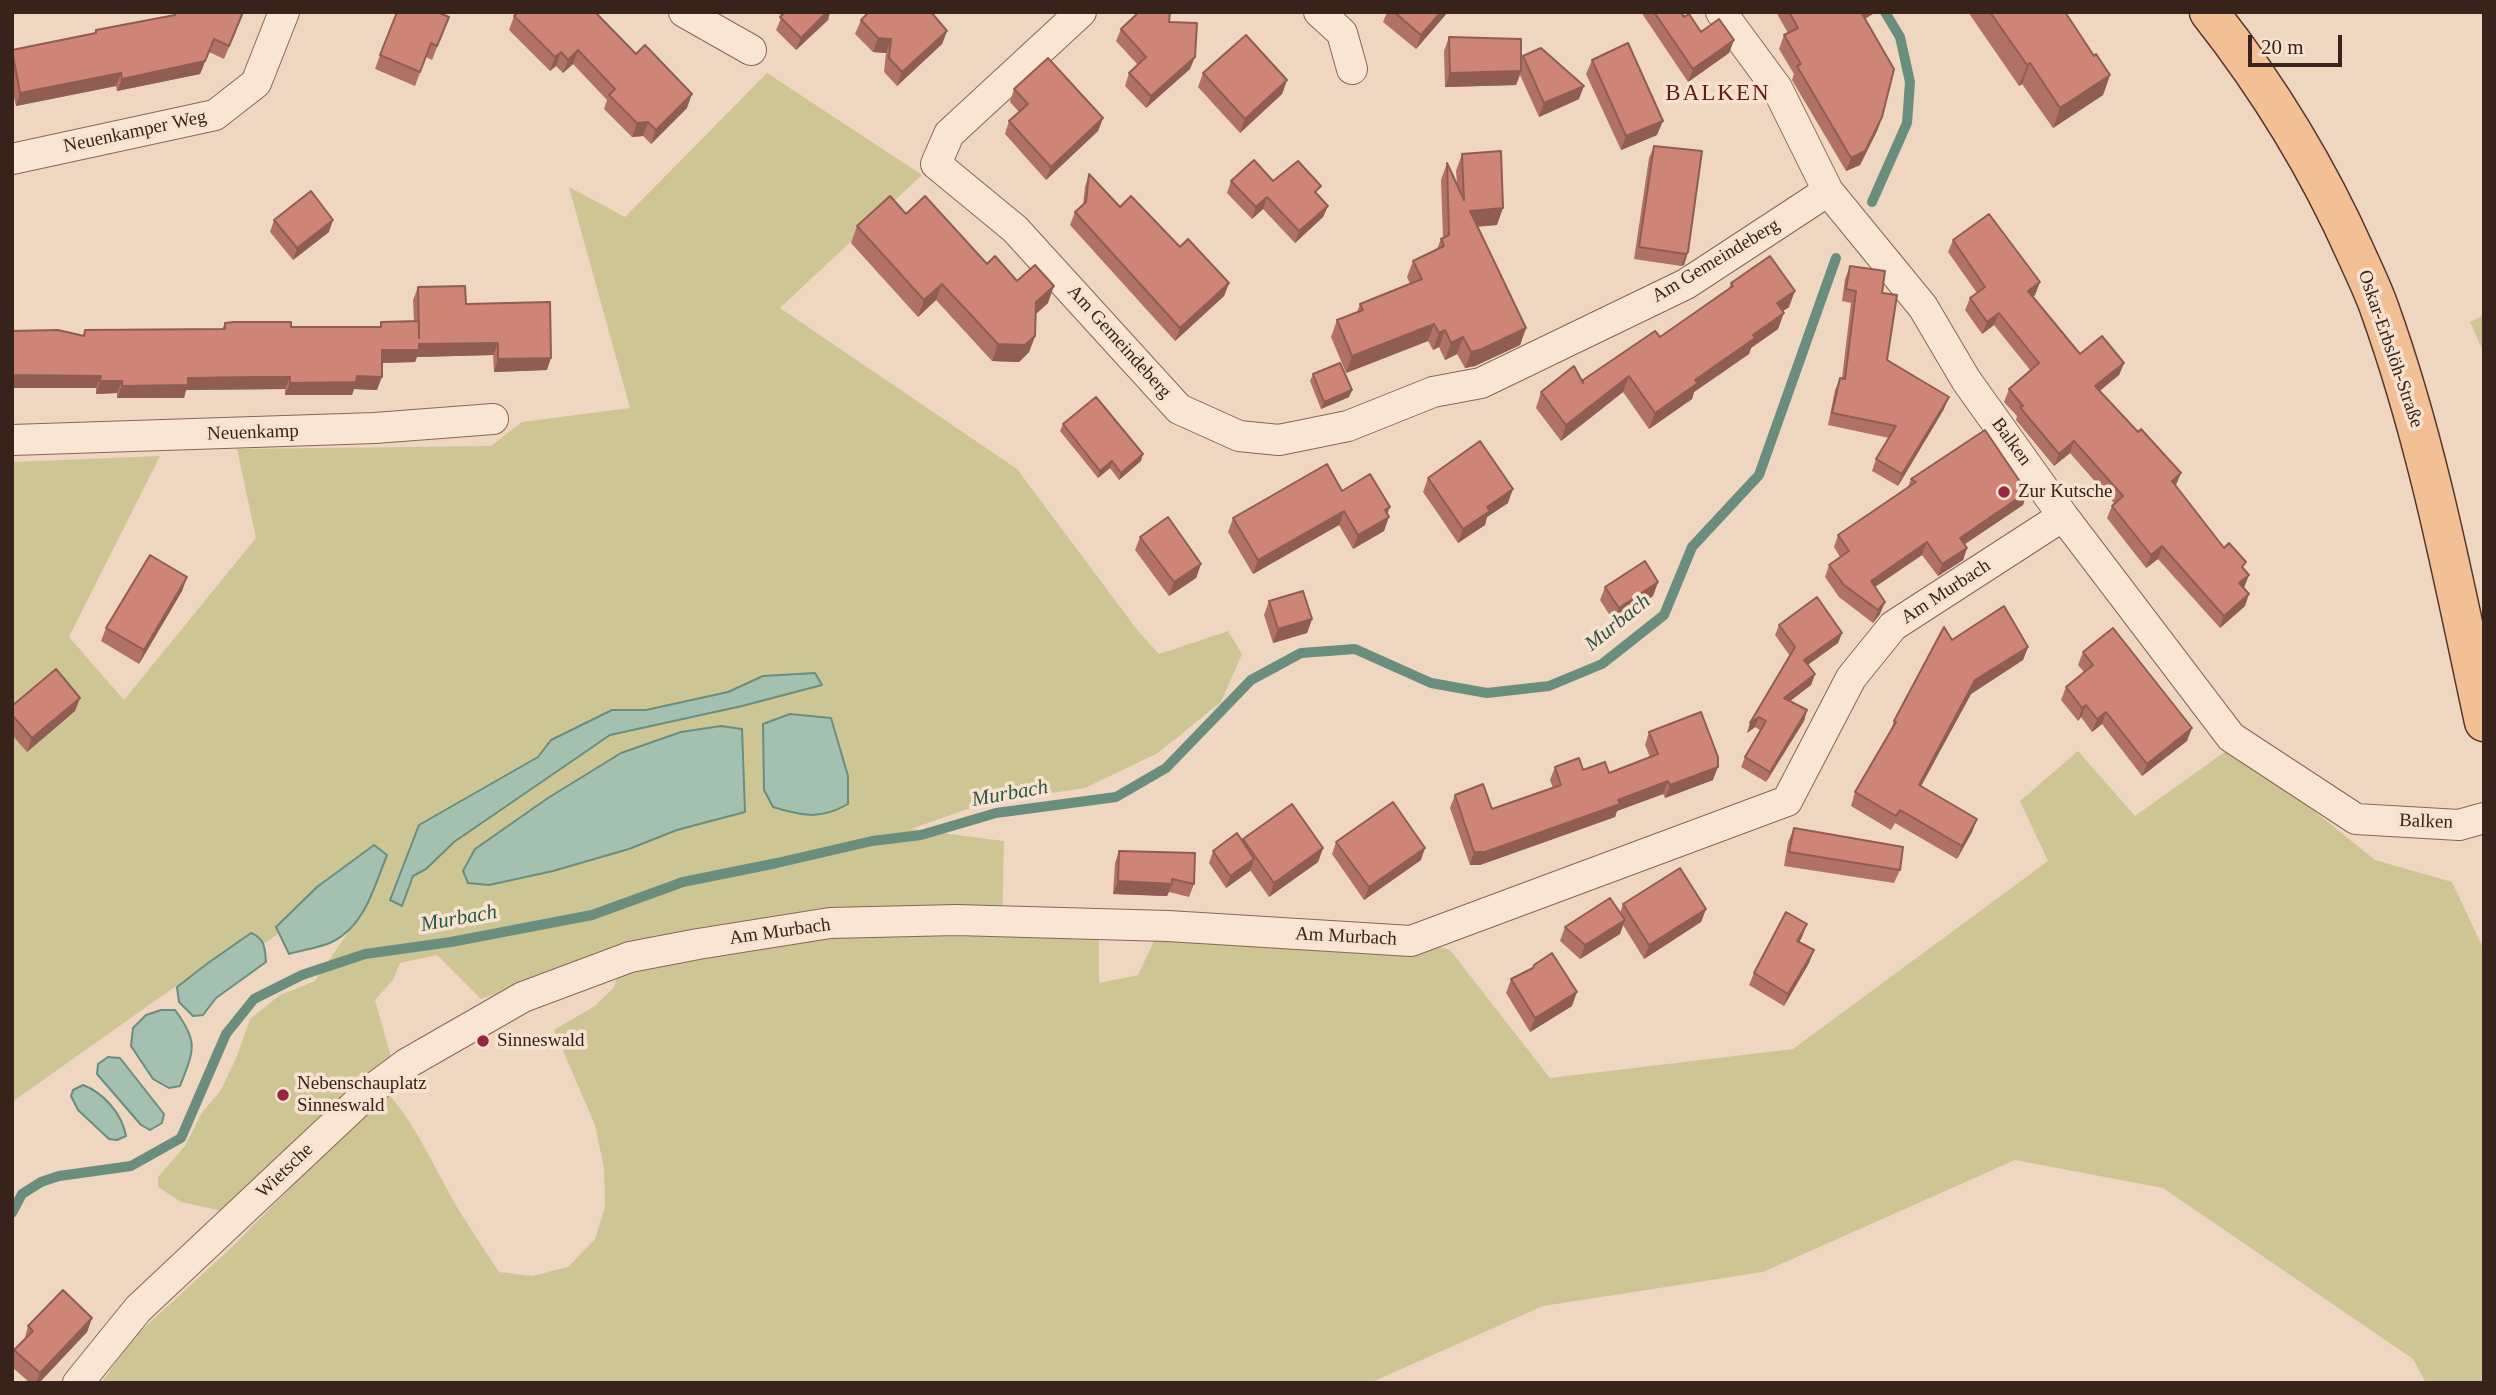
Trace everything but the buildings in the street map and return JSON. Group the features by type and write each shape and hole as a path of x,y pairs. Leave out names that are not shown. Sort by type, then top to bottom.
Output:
{"main road":[{"name":"Oskar-Erbslöh-Straße","path":"2209,12 2240,52 2305,151 2334,204 2380,307 2414,414 2484,722"}],"street":[{"name":"Neuenkamper Weg","path":"12,159 215,115 256,83 284,12"},
{"path":"684,12 751,50"},
{"name":"Am Gemeindeberg","path":"1081,12 949,134 936,164 1015,229 1179,409 1239,436 1279,440 1348,426 1433,392 1481,383 1686,284 1828,191"},
{"path":"1319,12 1342,33 1352,69"},
{"name":"Balken","path":"1721,12 1777,88 1828,191 1923,307 1966,380 2063,516 2231,737 2356,819 2459,825 2484,818"},
{"name":"Neuenkamp","path":"12,440 336,430 493,419"},
{"name":"Am Murbach","path":"523,997 630,957 830,923 956,919 1168,926 1411,941 1787,801 1851,678 1893,626 2063,516"},
{"name":"Wietsche","path":"78,1383 138,1309 371,1090 406,1064 523,997"}],"shaded area":[{"path":"767,73 922,175 780,308 1017,469 1138,631 1159,654 1228,631 1242,654 1221,702 1158,753 1085,788 982,804 911,829 1004,841 1002,933 1099,932 1099,983 1138,975 1155,939 1373,930 1450,950 1550,1078 1793,1049 2048,861 2020,801 2078,751 2135,816 2233,746 2375,860 2452,882 2484,950 2484,1383 2426,1383 2413,1359 2163,1188 2015,1160 1763,1272 1543,1306 1370,1383 101,1383 135,1336 231,1248 386,1091 416,1133 457,1207 499,1272 532,1276 568,1267 595,1239 605,1207 604,1168 595,1125 554,1030 595,1006 614,987 623,959 605,954 481,999 437,955 400,963 393,980 375,1000 392,1060 227,1212 181,1202 158,1187 158,1177 185,1146 201,1114 221,1090 250,1019 280,995 315,981 367,904 387,855 276,927 279,933 264,944 258,936 251,933 12,1102 12,462 160,456 69,637 124,700 256,538 237,449 491,446 522,422 630,408 569,187 625,217","holes":["764,676 822,684 742,706 610,735 454,842 426,869 412,876 419,825 538,757 551,740 612,710 646,710 728,692","742,729 745,812 677,830 629,849 553,871 489,885"]},
{"path":"2484,315 2484,353 2470,322"},
{"path":"815,673 822,685 610,735 454,842 426,869 413,876 402,906 390,900 419,825 538,757 551,740 612,710 646,710 728,692 763,676"},
{"path":"790,714 831,718 848,776 848,804 829,812 811,815 773,807 764,790 763,724"},
{"path":"721,726 742,729 745,812 677,830 629,849 553,871 489,885 468,883 463,871 475,849 548,798 621,753 681,732"},
{"path":"374,845 387,855 373,892 353,926 332,942 289,954 276,927 317,887"},
{"path":"251,933 262,941 266,962 216,998 203,1015 193,1016 179,1002 177,987"},
{"path":"161,1010 175,1010 188,1030 192,1046 180,1086 169,1088 153,1079 131,1046 133,1028 146,1015"},
{"path":"108,1057 120,1058 164,1114 162,1123 150,1130 141,1125 97,1074 98,1064"},
{"path":"83,1085 98,1093 111,1105 121,1120 126,1136 117,1140 109,1139 78,1110 71,1096 73,1090"}],"waterway":[{"name":"Murbach","path":"1872,202 1907,123 1910,82 1900,37 1885,12"},
{"name":"Murbach","path":"12,1213 22,1194 41,1182 59,1176 131,1166 181,1138 226,1034 254,999 302,975 365,954 451,942 592,915 683,882 872,841 921,835 996,813 1116,797 1166,768 1251,680 1301,653 1355,649 1431,683 1487,693 1549,686 1602,664 1664,615 1692,547 1759,475 1836,258"}],"place":[{"name":"Zur Kutsche","path":"2004,492"},
{"name":"Sinneswald","path":"483,1041"},
{"name":"Nebenschauplatz Sinneswald","path":"283,1095"}],"district":[{"name":"BALKEN","path":"1718,94"}]}
